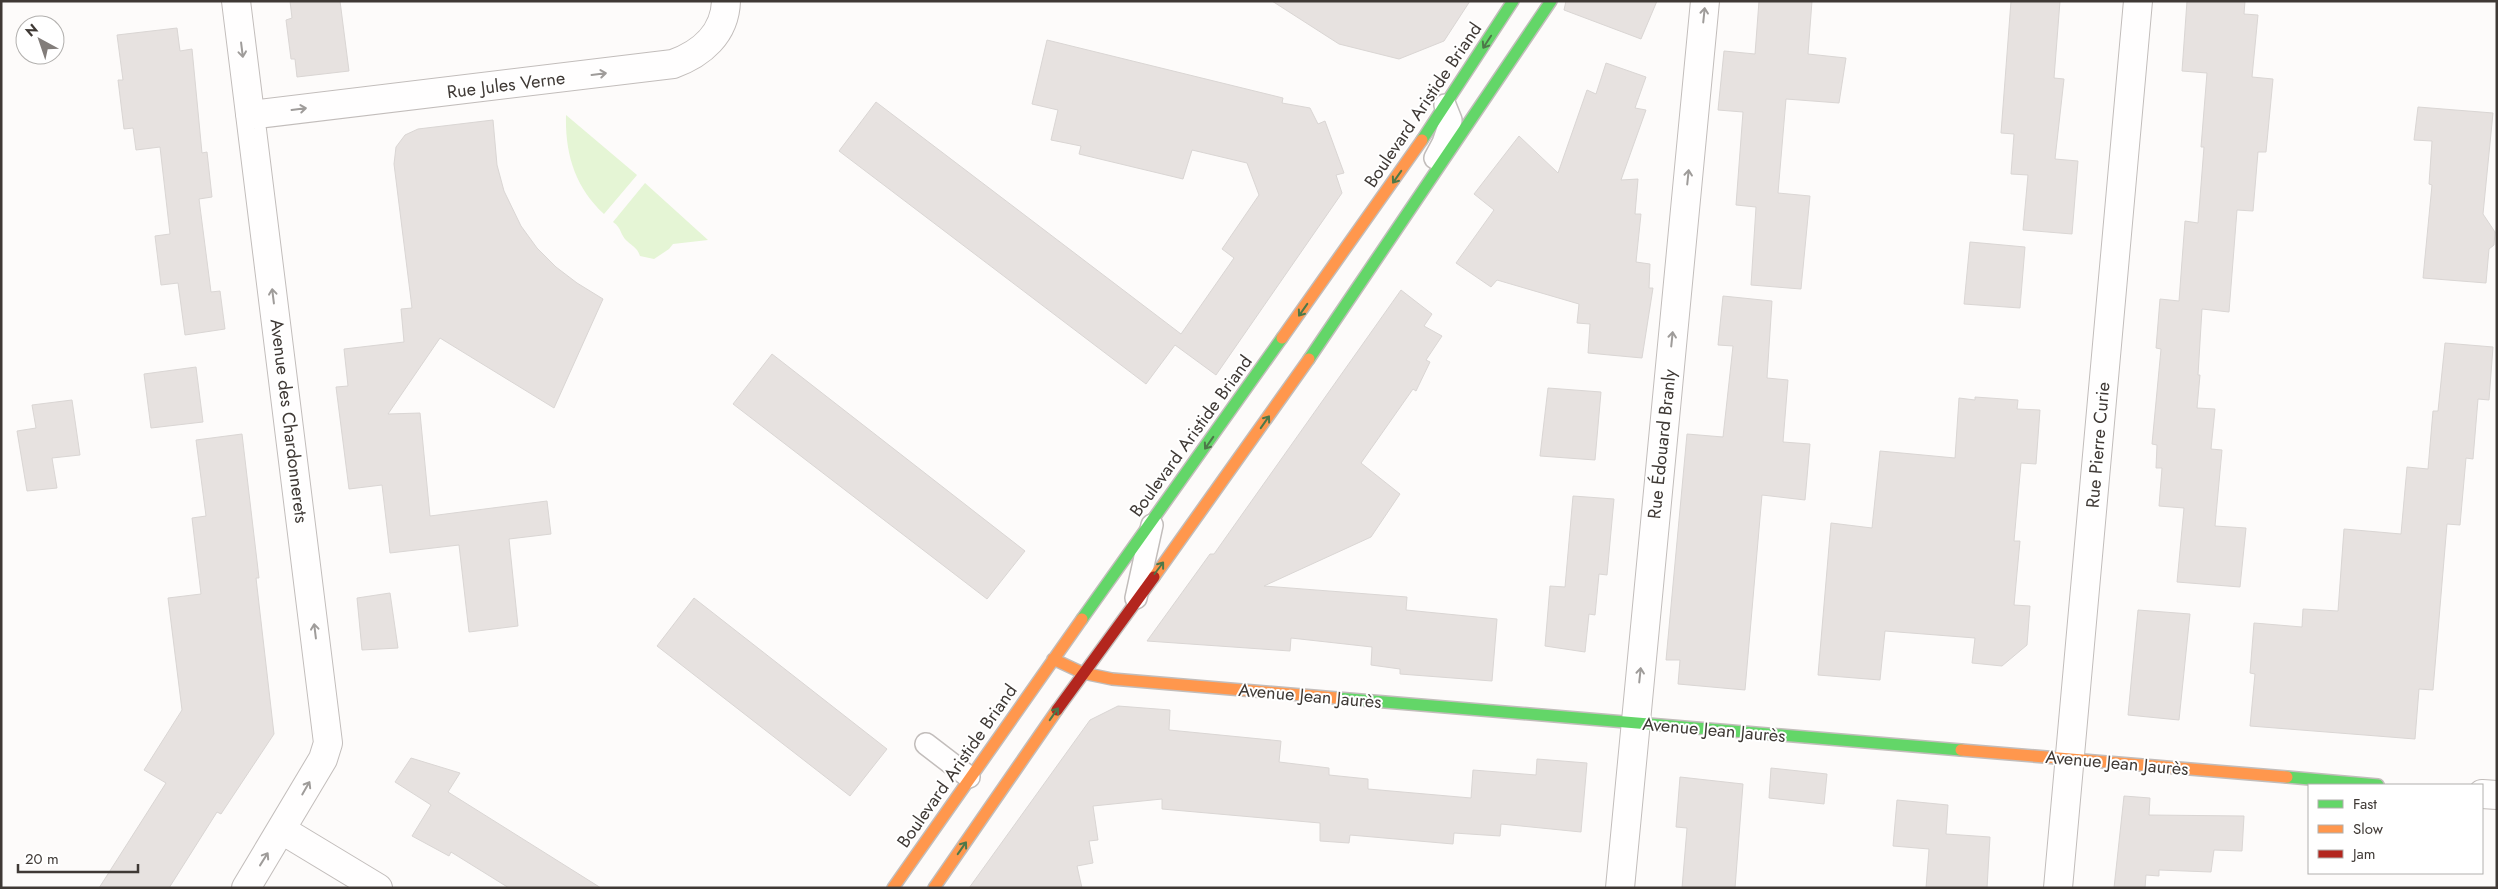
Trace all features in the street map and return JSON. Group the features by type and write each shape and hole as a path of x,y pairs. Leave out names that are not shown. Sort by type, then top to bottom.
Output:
{"main road":[{"name":"Boulevard Aristide Briand","path":"893,888 968,777 1390,187 1513,1"},
{"path":"934,888 1083,673 1203,510 1358,290 1551,1"},
{"name":"Avenue Jean Jaurès","path":"1053,660 1083,673 1112,679 2366,784"}],"street":[{"name":"Avenue des Chardonnerets","path":"236,1 328,743 323,759 246,888"},
{"name":"Rue Jules Verne","path":"250,115 673,64 692,56 711,42 720,26 726,1"},
{"name":"Rue Édouard Branly","path":"1620,888 1705,1"},
{"name":"Rue Pierre Curie","path":"2058,888 2138,1"},
{"path":"2483,794 2497,795"},
{"path":"282,830 378,888"}],"lane":[{"path":"1358,290 1443,143 1451,120 1445,105"},
{"path":"1136,600 1153,519"},
{"path":"926,744 968,777"}],"green space":[{"path":"566,115 637,175 604,214 586,193 574,169 567,143"},
{"path":"645,183 708,240 673,244 654,259 640,256 613,222"}],"building":[{"path":"290,1 340,1 349,71 297,77 295,59 291,59 286,20 292,18"},
{"path":"1272,1 1470,1 1444,41 1399,59 1339,44"},
{"path":"1566,1 1657,1 1641,39 1564,10"},
{"path":"1759,1 1812,1 1808,54 1846,58 1839,103 1786,99 1778,193 1810,196 1801,289 1751,285 1756,207 1736,205 1743,112 1718,110 1724,51 1755,54"},
{"path":"2011,1 2060,1 2054,78 2064,79 2055,159 2078,161 2072,234 2023,230 2028,175 2011,174 2014,134 2001,133"},
{"path":"2187,1 2245,1 2244,14 2258,15 2252,77 2273,79 2266,152 2258,152 2253,211 2237,210 2229,312 2202,309 2197,408 2215,409 2211,449 2222,450 2215,526 2246,528 2240,587 2177,582 2184,508 2159,506 2162,468 2156,468 2157,445 2152,444 2161,349 2156,348 2160,299 2179,301 2185,221 2198,223 2204,147 2201,147 2207,73 2182,71"},
{"path":"177,28 180,51 192,49 202,153 207,152 212,197 199,199 211,292 220,291 225,329 185,335 178,283 161,285 155,236 170,234 160,147 136,150 133,128 124,129 118,80 123,80 117,35"},
{"path":"1047,40 1283,98 1282,103 1310,108 1318,124 1325,121 1344,173 1336,175 1342,193 1216,375 1175,345 1146,384 839,151 876,102 1181,334 1234,258 1222,249 1259,195 1247,163 1192,150 1183,179 1079,154 1081,146 1051,140 1058,110 1032,104"},
{"path":"1606,63 1646,77 1635,108 1646,110 1621,180 1638,179 1635,214 1641,214 1636,262 1650,264 1649,288 1653,288 1642,358 1588,353 1590,324 1577,323 1579,304 1497,280 1491,287 1456,263 1494,210 1474,194 1519,136 1558,173 1587,90 1596,94"},
{"path":"2418,107 2493,113 2483,214 2495,232 2494,245 2489,249 2486,283 2423,278 2432,185 2429,184 2432,141 2414,140"},
{"path":"493,120 497,165 504,191 521,226 537,248 556,267 603,299 554,408 440,338 388,414 420,413 430,516 547,501 551,534 509,539 518,626 469,632 459,545 390,553 382,485 349,489 336,387 348,386 344,349 404,342 401,309 412,308 394,164 396,147 405,135 418,129"},
{"path":"1970,242 2025,247 2020,308 1964,304"},
{"path":"1401,290 1432,314 1424,326 1442,336 1426,360 1430,362 1416,391 1413,389 1361,463 1400,494 1371,537 1264,586 1407,597 1406,610 1497,619 1492,681 1400,674 1400,669 1371,665 1372,647 1291,638 1290,651 1147,641 1210,554 1214,554"},
{"path":"1723,296 1772,301 1767,378 1788,380 1783,442 1810,444 1805,500 1762,495 1745,690 1678,684 1680,660 1666,660 1687,434 1723,437 1733,346 1718,345"},
{"path":"2445,343 2493,347 2489,400 2478,399 2473,459 2466,458 2460,525 2447,524 2433,690 2419,689 2415,739 2250,726 2255,674 2250,673 2254,623 2302,627 2303,609 2338,611 2344,529 2401,534 2407,467 2428,469 2433,411 2438,411"},
{"path":"772,354 1025,551 987,599 733,404"},
{"path":"196,367 203,422 151,428 144,374"},
{"path":"1548,388 1601,392 1595,460 1540,456"},
{"path":"1975,397 2018,400 2017,409 2040,410 2036,464 2021,463 2014,541 2020,541 2014,605 2030,606 2027,645 2002,666 1972,663 1975,638 1885,631 1880,680 1818,675 1831,523 1872,528 1880,451 1955,458 1959,398 1975,400"},
{"path":"72,400 80,455 52,458 57,488 27,491 17,431 36,428 32,405"},
{"path":"242,434 259,578 256,578 274,734 221,814 217,812 169,888 99,888 166,783 144,770 182,710 168,598 201,594 192,518 206,516 196,440"},
{"path":"1573,496 1614,499 1607,575 1599,574 1595,615 1589,614 1585,652 1545,646 1550,586 1565,587"},
{"path":"390,593 398,648 362,650 357,598"},
{"path":"694,598 887,749 850,796 657,646"},
{"path":"2138,610 2190,614 2179,720 2128,715"},
{"path":"1118,706 1170,710 1169,730 1281,741 1279,762 1329,768 1329,775 1368,779 1368,789 1471,798 1473,770 1536,775 1537,759 1587,763 1581,832 1501,824 1500,836 1454,833 1453,844 1350,835 1349,843 1320,841 1320,823 1162,809 1162,799 1093,806 1098,840 1089,841 1093,863 1077,866 1082,888 969,888 1090,720"},
{"path":"411,758 460,773 448,792 601,888 509,888 451,852 449,856 412,836 431,805 395,782"},
{"path":"1771,768 1827,774 1824,804 1769,798"},
{"path":"1680,777 1743,784 1735,888 1682,888 1687,828 1676,827"},
{"path":"2124,796 2150,798 2149,815 2244,816 2242,851 2214,850 2211,872 2159,870 2159,876 2146,875 2145,888 2114,888"},
{"path":"1897,800 1948,805 1946,834 1990,837 1987,888 1926,888 1929,849 1893,846"}],"traffic: fast":[{"path":"1422,140 1513,1"},
{"path":"1309,359 1551,1"},
{"path":"1082,619 1282,338"},
{"path":"1337,698 1961,750"},
{"path":"2287,777 2367,784"}],"traffic: slow":[{"path":"1282,338 1422,140"},
{"path":"1154,577 1309,359"},
{"path":"893,888 1082,619"},
{"path":"1053,659 1083,673 1112,679 1337,698"},
{"path":"934,888 1057,710"},
{"path":"1961,750 2287,777"}],"traffic: jam":[{"path":"1057,710 1154,577"}]}
